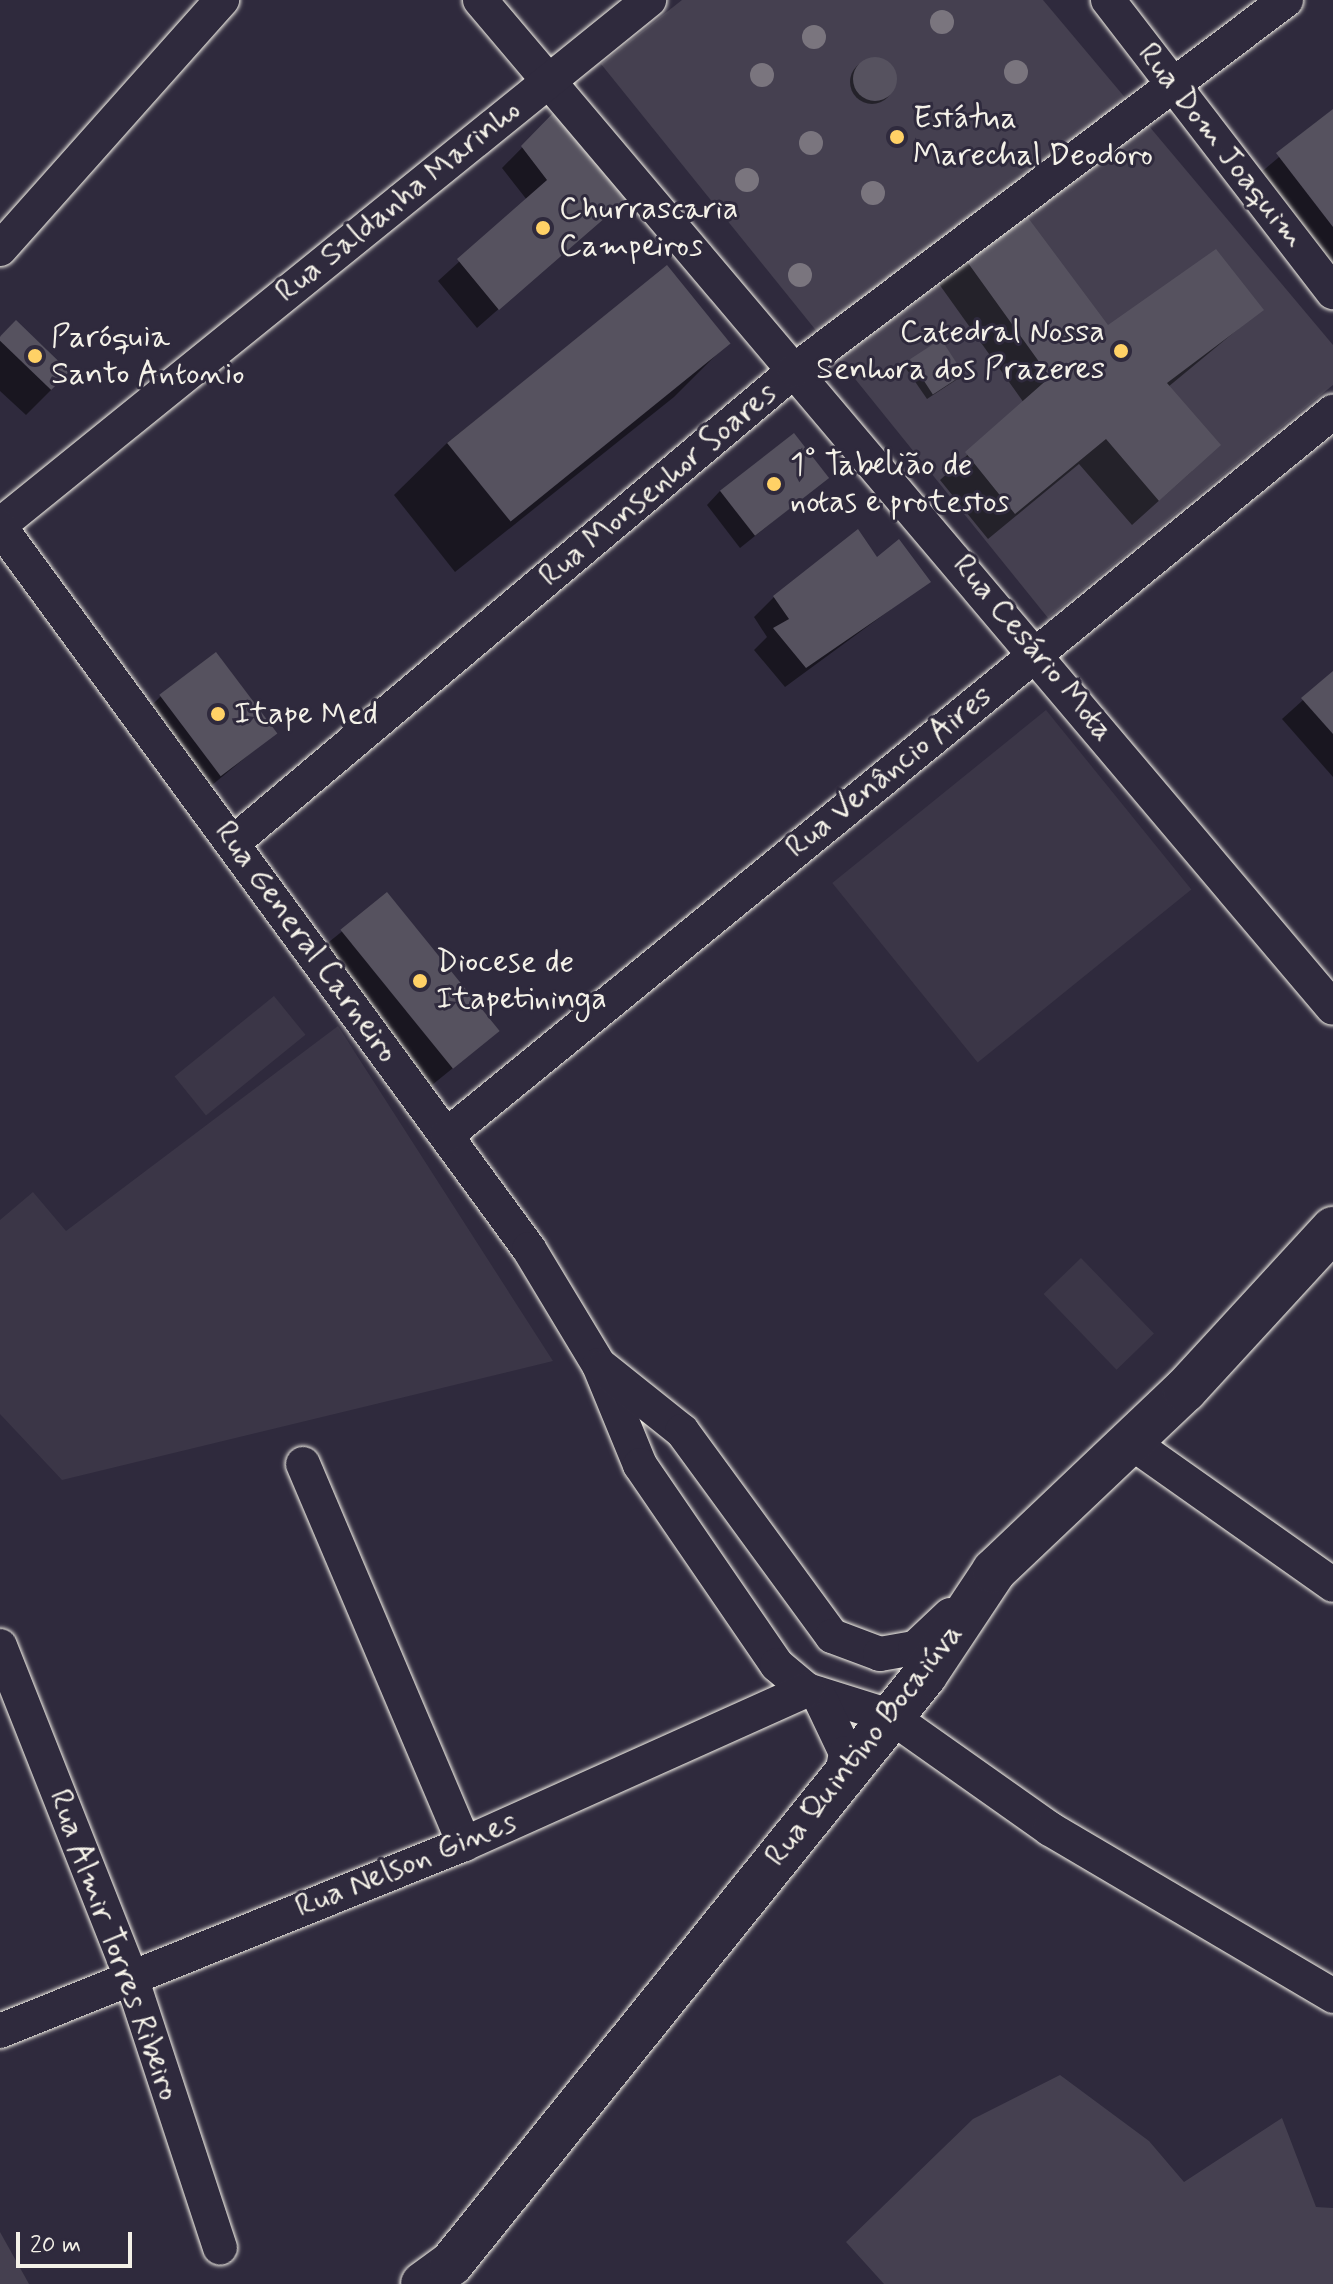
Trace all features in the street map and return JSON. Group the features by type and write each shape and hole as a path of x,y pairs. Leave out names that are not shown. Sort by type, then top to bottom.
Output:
{"main road":[{"name":"Rua Quintino Bocaiúva","path":"423,2284 451,2264 841,1778 890,1716 994,1571 1132,1443 1333,1229"}],"street":[{"path":"0,249 222,0"},
{"name":"Rua Cesário Mota","path":"480,0 1037,651 1333,1008"},
{"name":"Rua Saldanha Marinho","path":"0,526 649,0"},
{"name":"Rua Dom Joaquim","path":"1108,0 1333,292"},
{"name":"Rua Monsenhor Soares","path":"234,842 795,370 1286,0"},
{"name":"Rua Venâncio Aires","path":"447,1135 1333,412"},
{"name":"Rua General Carneiro","path":"0,526 447,1135 599,1365 640,1465 754,1639 812,1692 890,1716 1050,1829 1333,1996"},
{"name":"Rua General Carneiro","path":"599,1365 682,1431 832,1636 880,1654 915,1648 994,1571"},
{"path":"1132,1443 1333,1585"},
{"path":"303,1464 464,1844"},
{"name":"Rua Almir Torres Ribeiro","path":"0,1646 130,1974 220,2248"},
{"path":"812,1692 846,1753 841,1778"},
{"name":"Rua Nelson Gines","path":"0,2031 130,1974 464,1844 812,1692"}],"shaded area":[{"path":"682,0 1043,0 1333,345 1333,385 1048,618 601,64"},
{"path":"1046,710 1191,890 978,1063 832,883"},
{"path":"274,996 305,1035 206,1115 175,1077"},
{"path":"338,1026 553,1361 62,1480 0,1414 0,1220 33,1192 66,1231"},
{"path":"1081,1258 1154,1334 1117,1370 1044,1294"},
{"path":"1060,2075 1149,2141 1184,2182 1282,2118 1316,2207 1333,2208 1333,2284 884,2284 846,2242 973,2119"},
{"path":"0,2232 29,2284 0,2284"}],"building":[{"path":"875,57 891,63 897,79 891,95 875,101 859,95 853,79 859,63"},
{"name":"Churrascaria Campeiros","path":"557,109 629,197 499,310 457,259 547,180 521,146"},
{"path":"1333,109 1333,227 1276,153"},
{"name":"Catedral Nossa Senhora dos Prazeres","path":"1026,215 1108,325 1216,249 1264,310 1167,383 1221,445 1159,501 1106,439 1015,514 965,452 1050,377 963,256"},
{"path":"667,265 731,343 511,522 447,443"},
{"name":"Paróquia Santo Antonio","path":"16,320 69,371 51,390 0,341 0,337"},
{"path":"941,339 964,374 933,394 910,359"},
{"name":"1° Tabelião de notas e protestos","path":"794,433 829,478 755,536 720,491"},
{"path":"858,529 877,557 899,539 931,582 806,668 773,628 789,619 773,596"},
{"name":"Itape Med","path":"216,652 277,733 221,776 159,695"},
{"path":"1333,671 1333,734 1301,698"},
{"name":"Diocese de Itapetininga","path":"387,892 500,1031 453,1069 340,930"}],"place":[{"name":"Estátua Marechal Deodoro","path":"897,137"},
{"name":"Churrascaria Campeiros","path":"543,228"},
{"name":"Catedral Nossa Senhora dos Prazeres","path":"1121,351"},
{"name":"Paróquia Santo Antonio","path":"35,356"},
{"name":"1° Tabelião de notas e protestos","path":"774,484"},
{"name":"Itape Med","path":"218,714"},
{"name":"Diocese de Itapetininga","path":"420,981"}]}
